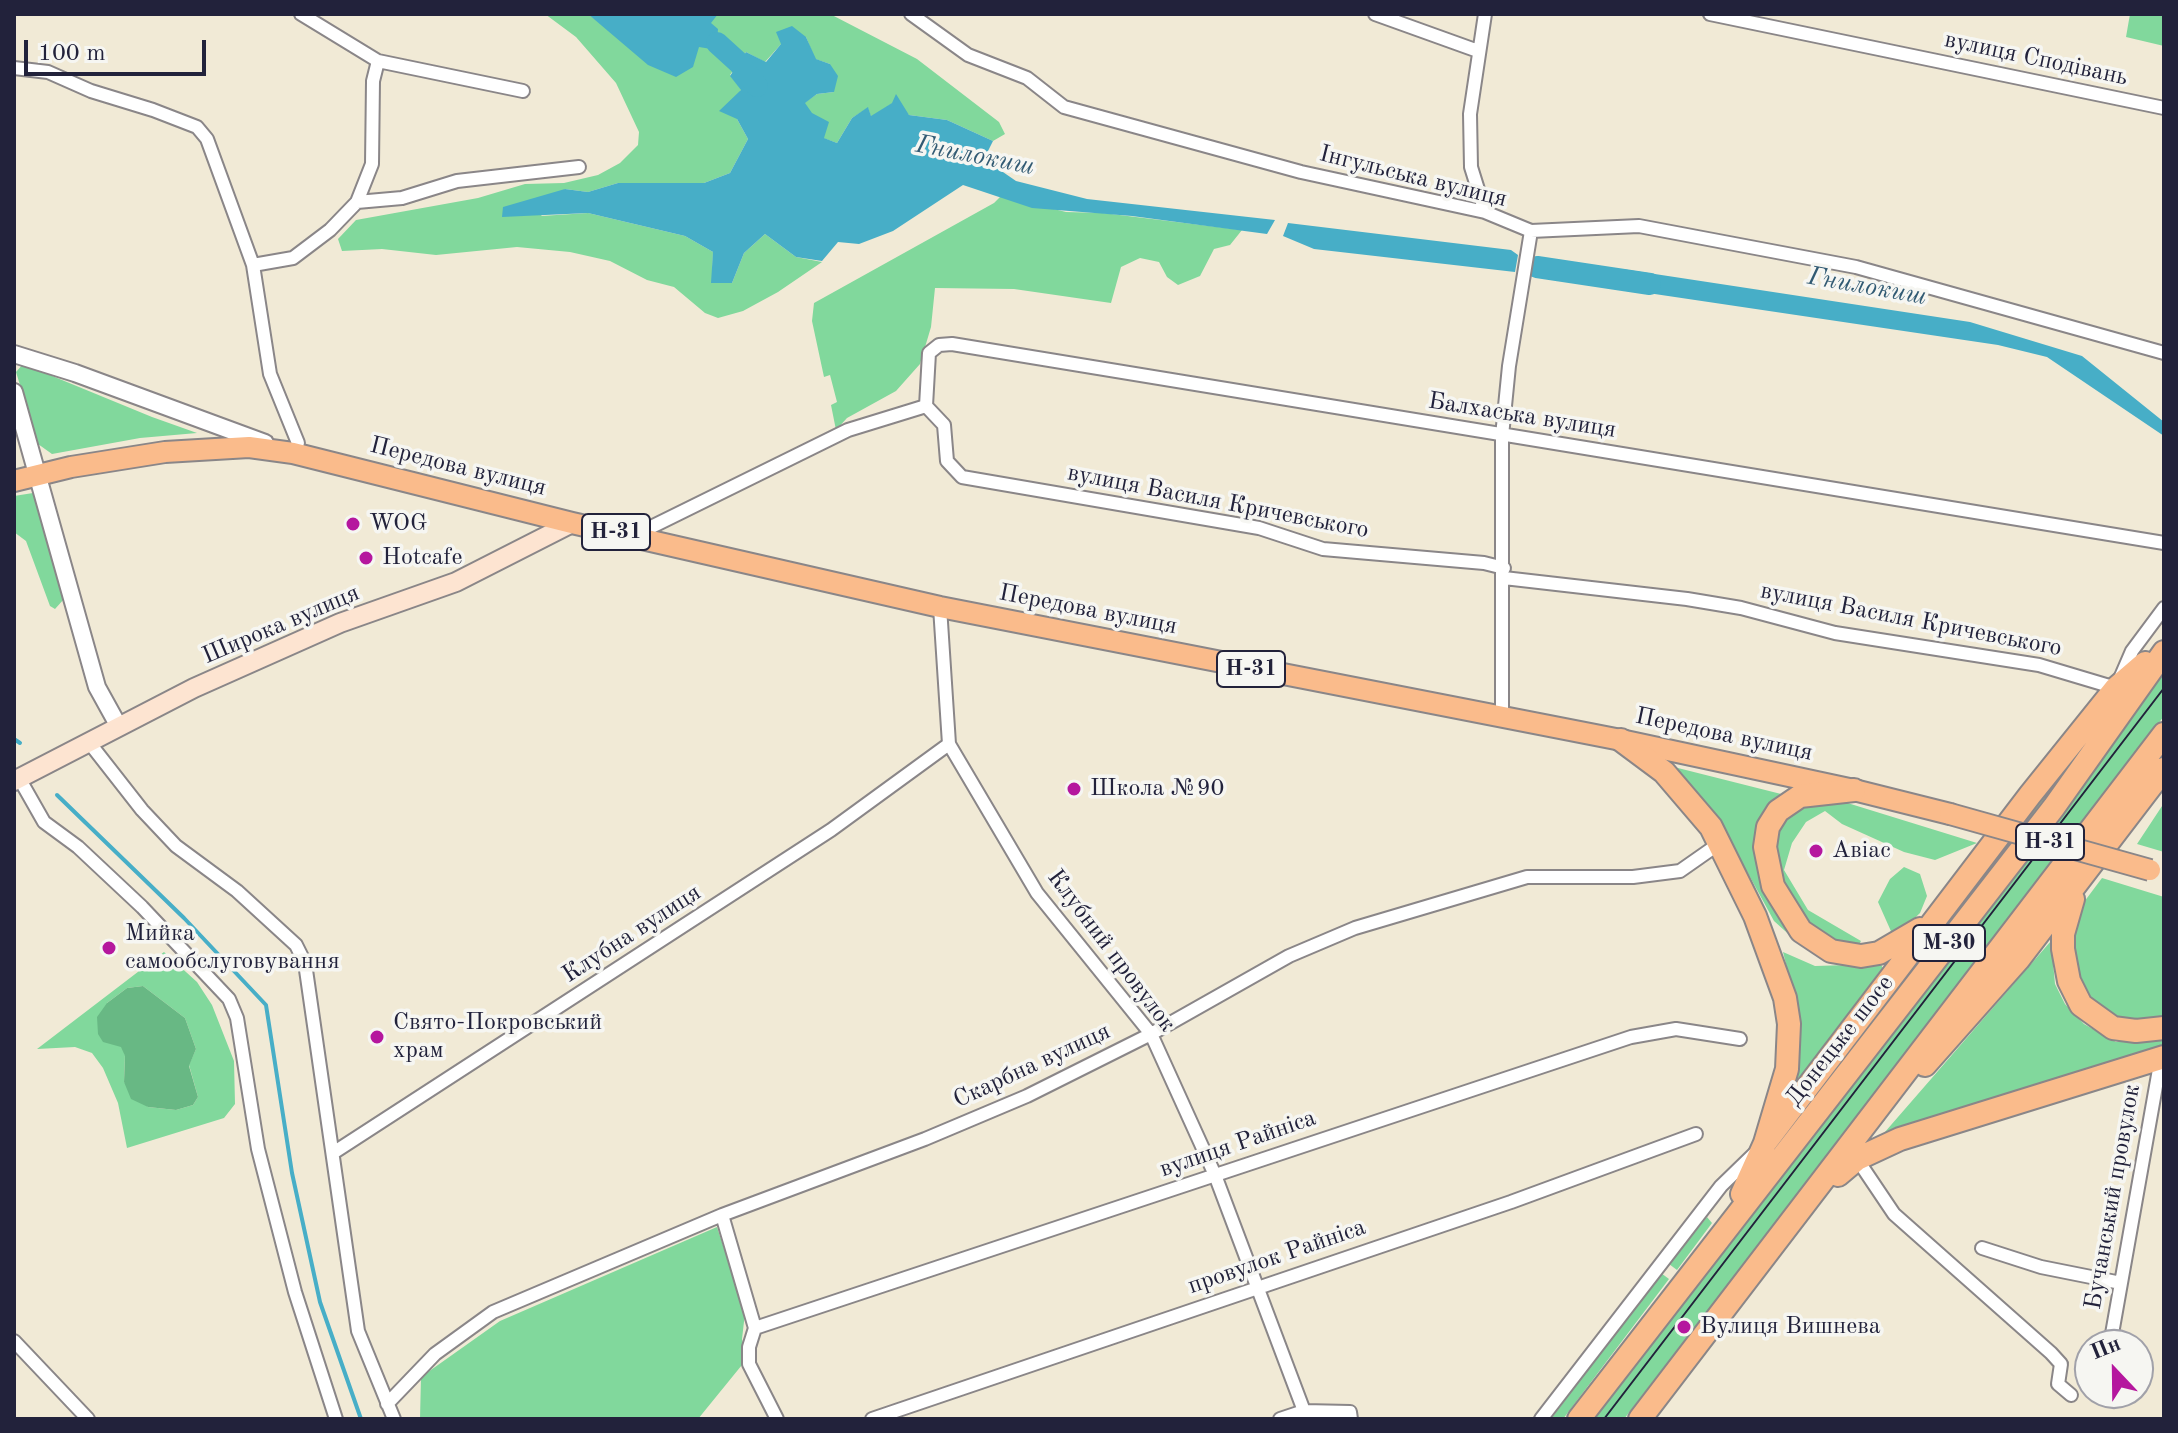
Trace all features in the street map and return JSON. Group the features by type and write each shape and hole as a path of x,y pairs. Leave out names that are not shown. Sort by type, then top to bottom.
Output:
{"highway":[{"path":"1765,1143 1931,922 2116,688 2164,649"},
{"name":"Донецьке шосе","path":"1579,1419 2054,807 2164,649"},
{"name":"М-30","path":"1640,1419 2164,734"},
{"path":"1621,740 1679,787 1720,843 1755,916 1777,974 1789,1024 1787,1069 1765,1143 1727,1228"},
{"path":"1866,1127 1965,1023 2077,887 2162,773"},
{"path":"1854,790 1800,796 1787,803 1772,820 1766,836 1767,867 1789,916 1820,946 1861,956 1897,944 1931,922"},
{"path":"2077,887 2065,922 2063,949 2069,981 2081,1005 2113,1028 2136,1031 2164,1028"},
{"path":"1793,1106 1870,1045"},
{"path":"1815,1193 1857,1159 1900,1139 2163,1058"}],"main road":[{"name":"Н-31","path":"14,481 165,452 249,447 293,453"},
{"name":"Передова вулиця","path":"293,453 572,523 940,607 1621,740 1854,790 2157,872"},
{"name":"Широка вулиця","path":"16,780 118,725 340,623 456,582 572,523"}],"street":[{"path":"301,14 378,61 523,91"},
{"name":"Інгульська вулиця","path":"911,14 968,55 1027,78 1064,107 1301,172 1485,212 1531,231 1639,226 1856,267 2164,353"},
{"path":"1375,14 1478,51"},
{"path":"1485,14 1470,114 1471,167 1485,212"},
{"name":"вулиця Сподівань","path":"1710,14 2164,108"},
{"path":"253,265 293,258 330,230 357,202 372,164 373,81 378,61"},
{"path":"14,68 48,72 91,91 197,127 211,148 253,265 270,374 298,443 293,453"},
{"path":"357,202 402,198 457,181 579,167"},
{"path":"1502,717 1502,436 1509,366 1531,231"},
{"name":"Балхаська вулиця","path":"926,406 929,353 946,344 1502,436 1800,481 2164,543"},
{"name":"Передова вулиця","path":"14,354 75,373 293,453"},
{"path":"14,392 97,687 118,725"},
{"path":"633,536 848,430 926,406"},
{"name":"вулиця Василя Кричевського","path":"926,406 944,425 947,461 962,477 1259,528 1323,549 1484,563 1504,573 1741,608 1835,633 2039,665 2116,688"},
{"name":"Клубний провулок","path":"940,607 949,744 1037,893 1151,1034 1215,1175 1304,1411"},
{"path":"2116,688 2132,651 2164,608"},
{"path":"88,741 142,810 176,846 237,891 296,945 310,986 358,1331 394,1419"},
{"name":"Клубна вулиця","path":"333,1153 831,830 949,744"},
{"path":"16,780 44,822 78,847 151,915 229,999 237,1018 258,1149 295,1292 336,1419"},
{"name":"Скарбна вулиця","path":"387,1404 435,1354 493,1312 722,1215 925,1139 1027,1096 1151,1034 1289,956 1369,923 1527,877 1660,876 1680,871 1720,843"},
{"name":"вулиця Райніса","path":"755,1328 1631,1037 1676,1029 1740,1039"},
{"name":"Бучанський провулок","path":"2113,1329 2163,1058"},
{"name":"провулок Райніса","path":"872,1419 1511,1202 1696,1134"},
{"path":"1541,1419 1721,1186 1765,1143"},
{"path":"1857,1159 1894,1214 2061,1364 2058,1384 2071,1395"},
{"path":"722,1215 755,1328 749,1347 749,1364 777,1419"},
{"path":"1982,1248 2041,1267 2121,1283"},
{"path":"14,1341 88,1419"},
{"path":"1280,1419 1304,1411 1350,1412 1351,1419"}],"green space":[{"path":"545,14 588,14 615,34 698,47 712,17 718,14 830,14 917,59 999,122 1005,134 993,141 947,120 909,115 893,103 871,117 868,108 852,118 837,143 823,138 804,103 817,94 834,92 830,64 815,59 806,37 782,43 765,62 746,52 730,75 741,89 737,119 748,139 730,173 704,183 618,183 588,192 565,189 541,216 588,213 685,236 713,252 712,283 732,283 744,253 765,234 796,257 822,262 743,311 718,318 705,313 674,287 647,280 610,261 570,252 517,247 436,255 382,249 342,251 338,239 356,220 478,198 525,184 564,183 598,175 620,163 638,145 639,132 616,83 576,37"},
{"path":"2130,14 2164,16 2164,46 2126,37"},
{"path":"1001,196 1066,212 1103,213 1242,230 1230,245 1214,249 1200,276 1178,285 1167,277 1159,262 1140,258 1121,267 1111,303 1014,289 935,288 931,327 920,364 896,391 847,418 836,430 831,405 837,402 830,375 824,377 812,321 814,303 994,203"},
{"path":"23,364 197,433 140,438 52,454 38,444 16,372"},
{"path":"33,493 41,501 46,517 47,544 64,599 55,609 50,606 26,541 14,532 14,496"},
{"path":"2164,670 2164,716 2019,907 1624,1419 1592,1419"},
{"path":"2085,730 2093,735 1901,987 1894,989"},
{"path":"1670,766 1789,796 1769,813 1794,939 1774,921 1726,833"},
{"path":"1841,801 1977,843 1935,860 1904,852 1842,824 1825,811 1806,822 1792,843 1784,870 1808,910 1861,941 1857,948 1816,935 1782,884 1774,837 1792,808"},
{"path":"2164,803 2164,852 2137,844"},
{"path":"1904,867 1920,874 1927,896 1920,913 1894,938 1878,902 1890,879"},
{"path":"2102,878 2164,897 2164,1020 2132,1026 2088,1006 2068,948 2081,906"},
{"path":"2051,941 2055,984 2065,1004 2084,1024 2116,1042 2164,1037 2164,1049 1878,1140"},
{"path":"164,952 197,982 212,1005 234,1061 235,1104 224,1118 127,1148 118,1103 103,1068 92,1053 75,1047 37,1049","holes":["143,986 185,1018 196,1049 189,1065 198,1097 193,1105 176,1110 148,1107 124,1082 125,1055 107,1003 127,988"]},
{"path":"1783,952 1815,966 1881,964 1883,969 1790,1092 1793,992"},
{"path":"143,986 185,1018 196,1049 189,1066 198,1097 193,1105 176,1110 148,1107 131,1099 124,1082 125,1056 121,1047 103,1042 98,1034 97,1017 107,1003 127,988"},
{"path":"1707,1217 1712,1223 1677,1270 1669,1264"},
{"path":"717,1227 745,1313 742,1339 746,1360 698,1419 420,1419 421,1377 500,1321"},
{"path":"1661,1273 1669,1279 1563,1419 1551,1419"}],"water":[{"path":"588,14 718,14 711,23 718,29 717,43 711,49 699,47 693,67 676,77 648,65"},
{"path":"792,26 806,37 816,59 830,64 838,76 834,92 817,94 805,103 812,113 829,122 824,138 837,143 852,118 868,107 871,116 892,103 896,94 909,115 947,120 993,141 984,159 1016,181 1087,199 1275,220 1267,234 1132,216 1032,208 963,185 893,231 859,244 838,242 822,261 796,257 765,234 744,253 732,283 711,283 713,252 685,236 588,213 502,217 503,207 565,189 588,192 618,183 704,183 730,173 748,139 737,119 719,111 741,90 730,76 746,52 766,62 781,44 776,32"},
{"path":"1288,223 1511,250 1518,255 1515,272 1314,249 1283,236"},
{"path":"1622,269 1970,322 2082,356 2164,422 2164,436 2047,357 1998,345 1621,289"}],"waterway":[{"name":"Гнилокиш","path":"717,43 739,63 757,86"},
{"name":"Гнилокиш","path":"1537,267 1650,284"},
{"path":"14,739 20,743"},
{"path":"57,795 184,918 266,1005 292,1173 320,1302 361,1419"}],"tram line":[{"path":"1604,1419 2164,688"}],"place":[{"name":"WOG","path":"353,524"},
{"name":"Hotcafe","path":"366,558"},
{"name":"Школа №90","path":"1074,789"},
{"name":"Авіас","path":"1816,851"},
{"name":"Мийка самообслуговування","path":"109,948"},
{"name":"Свято-Покровський храм","path":"377,1037"},
{"name":"Вулиця Вишнева","path":"1684,1327"}]}
